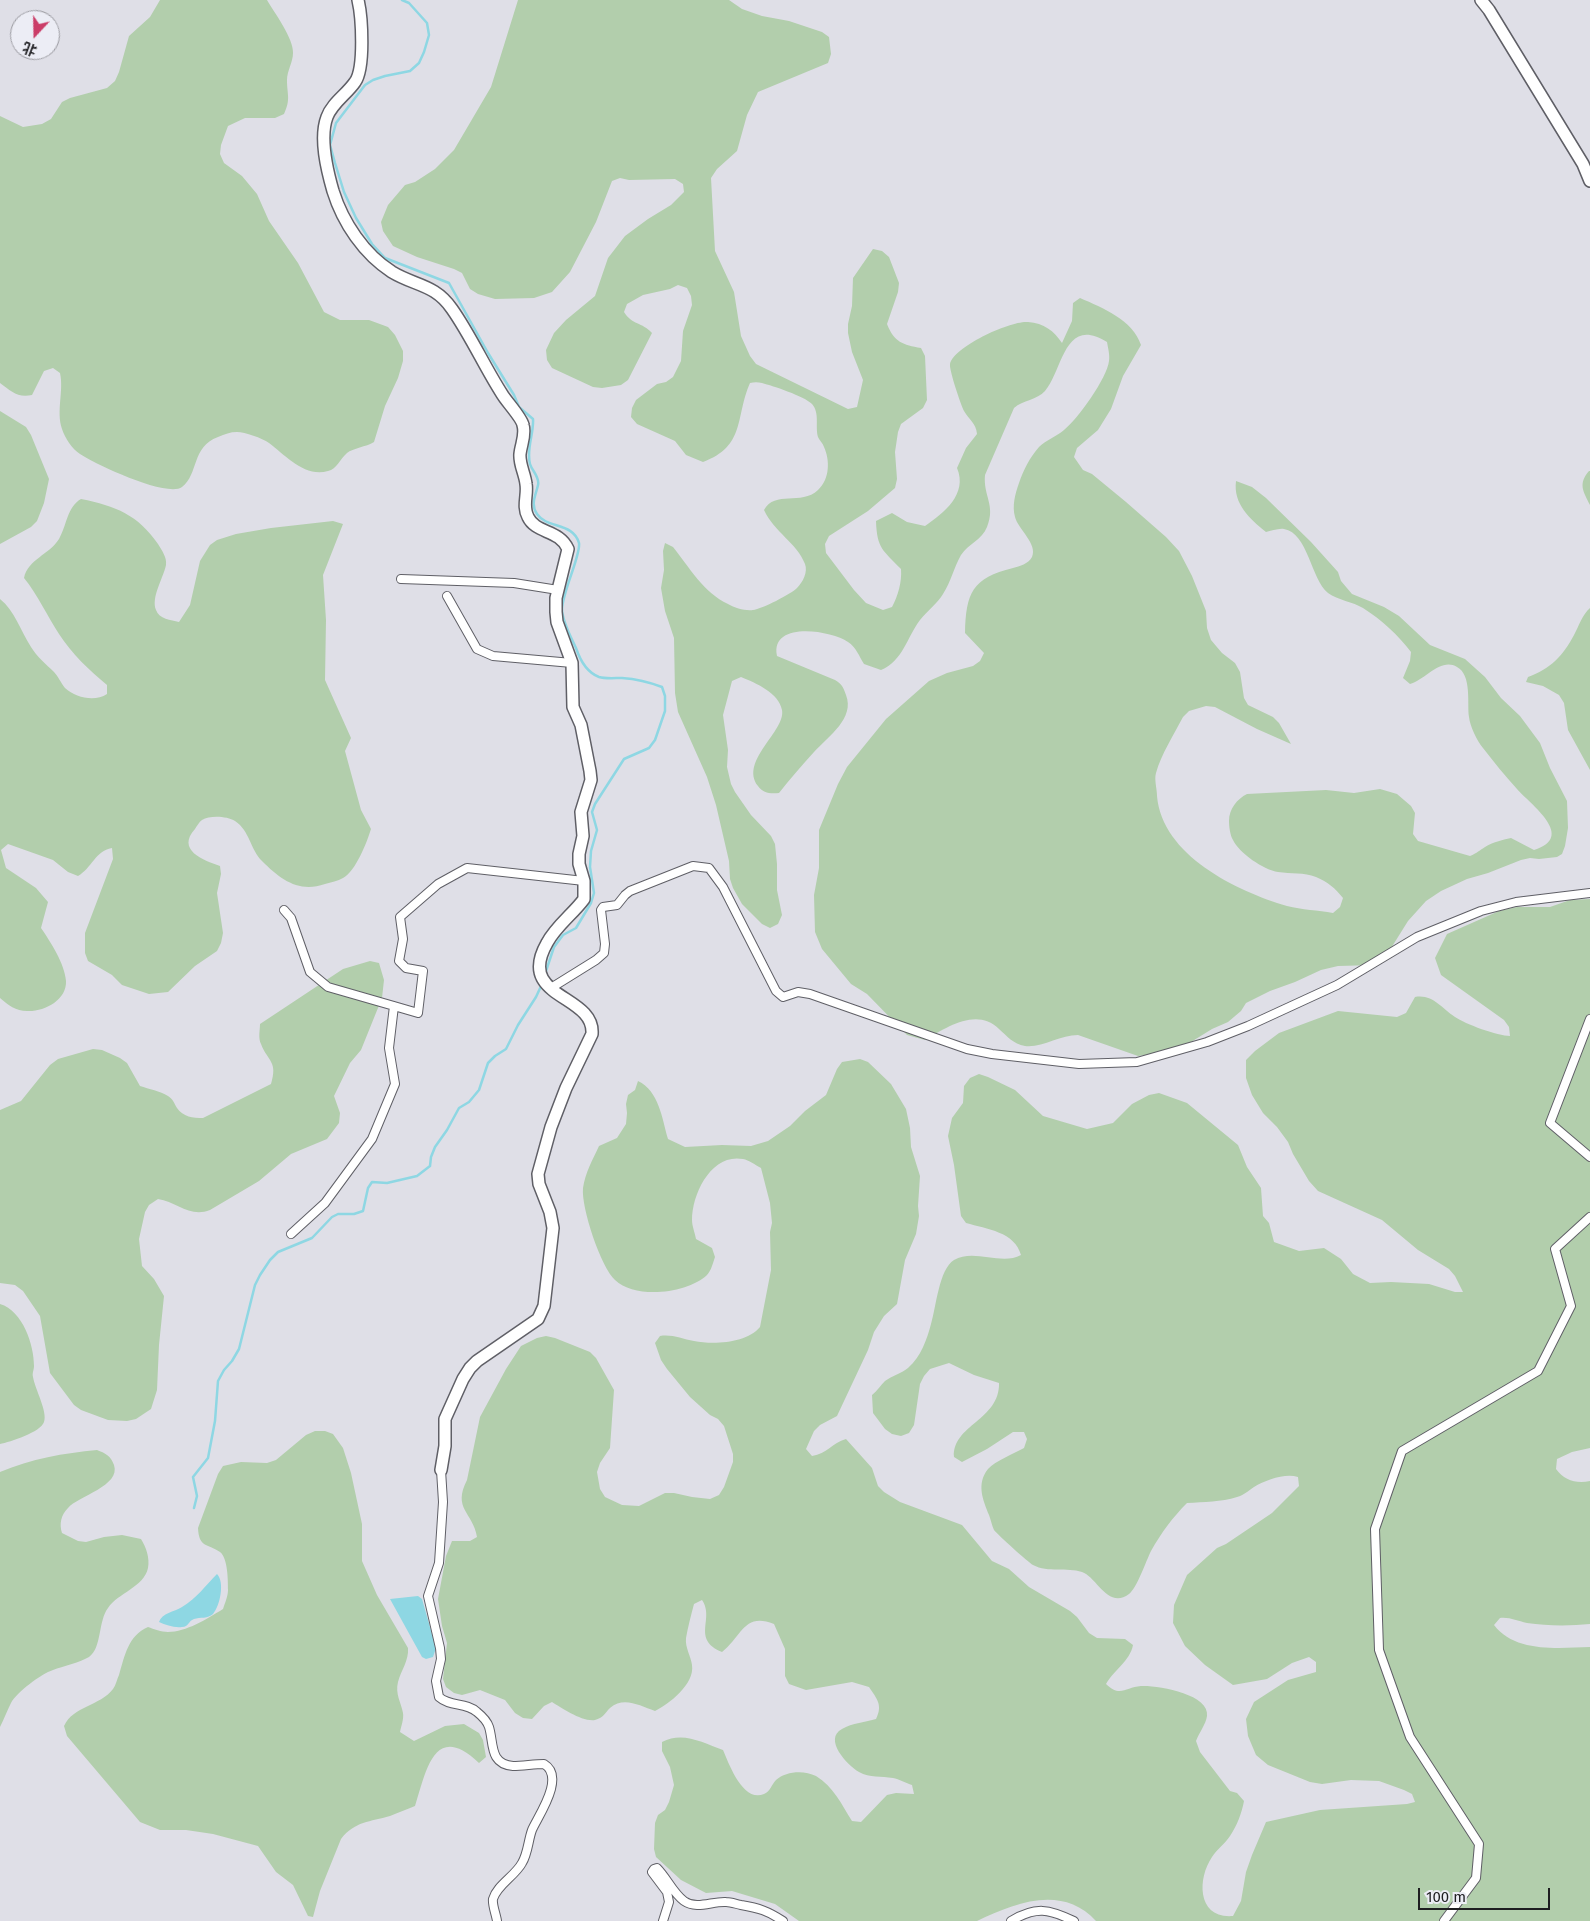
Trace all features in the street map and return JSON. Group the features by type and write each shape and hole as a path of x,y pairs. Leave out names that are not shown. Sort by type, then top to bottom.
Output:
{"street":[{"path":"358,0 361,13 360,70 357,80 327,116 325,126 325,158 333,192 343,215 355,236 366,250 393,272 437,292 451,307 500,392 523,422 524,434 520,454 526,483 525,509 528,519 536,526 560,537 568,549 556,598 557,622 572,663 573,707 581,725 591,780 581,812 583,836 579,864 584,881 584,898 546,944 541,958 540,974 559,996 585,1012 592,1026 592,1034 566,1088 551,1127 538,1174 539,1184 550,1212 553,1228 544,1306 538,1319 477,1361 470,1368 457,1391 445,1419 441,1470 443,1502 439,1556 428,1596 440,1648 441,1660 436,1681 439,1697 454,1705 465,1706 474,1710 483,1718 489,1727 495,1756 500,1761 513,1766 544,1764 548,1766 551,1775 549,1795 533,1828 521,1864 495,1894 492,1901 497,1921"},
{"path":"1481,0 1490,10 1583,164 1590,181"},
{"path":"401,579 514,583 558,590"},
{"path":"447,596 477,649 492,656 572,663"},
{"path":"550,986 596,960 604,953 605,944 601,910 603,907 617,905 630,891 693,866 709,868 723,887 776,991 784,997 798,992 810,994 936,1039 984,1052 1079,1064 1125,1063 1154,1058 1208,1042 1248,1026 1337,985 1417,937 1481,911 1516,902 1590,893"},
{"path":"284,910 291,918 310,972 328,987 358,997 418,1012 422,971 406,968 399,961 403,940 400,917 438,884 467,868 584,881"},
{"path":"291,1234 325,1203 372,1139 395,1084 389,1048 394,1006"},
{"path":"1590,1019 1550,1123 1590,1157"},
{"path":"1444,1921 1476,1878 1479,1844 1410,1737 1379,1650 1375,1529 1402,1451 1538,1371 1571,1306 1555,1249 1590,1216"},
{"path":"663,1921 669,1902 667,1892 652,1872 657,1868 665,1875 684,1901 702,1905 726,1902 756,1907 766,1910 783,1921"},
{"path":"1011,1921 1035,1910 1046,1910 1074,1921"}],"green space":[{"path":"160,0 267,0 290,40 293,56 287,77 288,101 284,114 275,118 245,118 228,126 221,145 220,154 224,163 242,176 257,194 269,221 298,263 324,312 340,320 369,320 388,327 395,335 403,351 403,361 398,378 385,406 374,442 350,451 331,470 320,472 303,468 266,441 249,434 234,432 209,441 203,447 191,475 182,487 174,489 162,488 100,465 77,452 65,436 60,422 61,380 60,373 53,368 44,371 32,395 18,395 0,383 0,116 23,127 42,124 51,119 62,102 107,88 115,81 119,72 129,36 150,17"},
{"path":"518,0 729,0 742,9 762,16 789,21 822,32 829,37 831,54 828,63 758,92 747,115 737,151 717,169 711,178 715,251 734,292 741,336 750,356 756,364 848,409 857,407 863,380 852,352 848,333 852,306 853,278 873,249 882,251 889,257 899,283 898,292 887,324 893,335 900,342 921,348 925,356 927,400 923,408 901,424 898,432 895,452 897,479 895,488 868,511 829,536 825,544 826,553 866,603 883,610 892,607 898,594 901,579 901,569 882,548 878,538 876,521 892,513 907,522 925,526 946,509 957,494 960,477 957,468 966,448 977,434 974,424 964,411 953,380 950,364 954,357 972,342 1020,322 1044,326 1052,331 1062,343 1072,321 1073,303 1080,298 1107,311 1124,322 1137,336 1141,345 1123,376 1111,409 1098,430 1077,448 1074,457 1083,470 1092,474 1126,502 1179,551 1192,576 1206,611 1207,628 1211,640 1222,653 1235,663 1240,672 1244,698 1248,705 1273,717 1279,723 1291,744 1215,707 1206,706 1189,711 1183,717 1168,745 1155,775 1162,817 1172,836 1187,853 1205,868 1246,891 1287,906 1333,913 1340,907 1343,898 1328,883 1311,875 1272,871 1252,860 1236,845 1230,833 1229,817 1234,805 1240,799 1247,794 1326,790 1354,793 1380,789 1397,794 1411,806 1415,813 1413,834 1418,841 1470,856 1491,844 1511,838 1534,850 1546,844 1551,837 1551,829 1546,820 1508,779 1476,737 1470,721 1467,683 1462,671 1457,667 1445,665 1410,684 1403,678 1410,661 1411,652 1406,646 1389,628 1370,613 1359,606 1328,593 1317,578 1304,547 1292,532 1277,529 1266,532 1254,522 1240,504 1237,497 1236,481 1252,487 1266,498 1311,542 1338,572 1341,581 1352,594 1384,607 1399,616 1430,645 1465,659 1485,677 1501,698 1520,716 1540,743 1567,801 1568,828 1562,854 1557,857 1521,860 1467,879 1441,891 1426,901 1408,921 1383,961 1375,965 1338,966 1321,970 1270,991 1246,1003 1241,1011 1228,1022 1212,1029 1178,1050 1138,1056 1078,1035 1038,1045 1025,1046 1014,1042 990,1023 972,1019 952,1025 925,1040 907,1035 867,994 851,984 822,949 815,932 814,895 819,868 819,830 847,767 886,719 929,681 947,673 973,666 980,661 984,653 965,633 967,607 974,589 988,577 1024,564 1032,557 1033,552 1030,542 1017,522 1014,513 1015,496 1023,474 1039,447 1064,430 1077,417 1098,387 1107,368 1109,356 1107,342 1093,335 1082,335 1073,340 1067,348 1045,391 1014,408 985,475 990,506 987,527 982,535 961,555 943,594 920,620 895,661 881,670 864,664 855,649 848,642 828,634 816,632 803,631 792,633 783,637 777,645 777,656 839,683 844,690 848,703 844,719 839,726 779,793 764,792 758,786 754,776 754,767 781,718 782,710 780,704 766,689 753,682 741,677 732,681 723,715 728,750 727,767 731,784 751,815 771,836 775,844 777,890 782,915 778,924 770,928 762,924 742,904 733,888 716,805 707,777 678,712 675,693 674,638 665,611 661,588 664,570 663,551 665,543 673,547 704,586 719,599 740,609 753,610 763,607 794,591 804,577 805,564 797,550 768,518 764,510 769,504 781,499 811,495 822,486 827,475 828,463 826,452 818,437 816,411 808,401 788,392 762,383 750,383 733,439 717,455 703,462 686,455 675,441 637,424 631,417 632,408 636,400 657,384 666,382 673,377 681,361 683,331 692,305 691,296 687,288 678,285 670,289 643,295 627,304 624,312 627,316 652,333 628,380 621,385 602,388 593,387 552,368 547,360 546,350 554,333 566,320 595,296 608,258 625,236 671,205 684,192 683,184 675,179 629,180 620,178 612,181 596,222 570,272 552,292 534,298 495,299 478,294 470,289 462,273 393,246 383,231 381,222 388,205 405,185 415,182 435,169 454,150 491,87"},
{"path":"0,411 26,427 49,479 44,503 37,521 31,527 0,544"},
{"path":"1589,471 1590,505 1583,488 1584,480"},
{"path":"81,499 105,505 125,513 142,526 158,544 165,557 166,565 156,594 156,610 162,617 179,622 190,605 200,561 210,545 217,540 236,534 271,528 333,521 343,524 323,575 326,620 325,680 351,738 345,751 361,810 371,829 360,856 348,874 337,881 307,887 299,886 283,879 269,868 258,856 244,830 235,821 218,817 209,817 202,820 190,836 188,843 194,853 206,861 220,866 221,874 217,893 223,933 221,943 217,951 195,966 168,992 149,994 122,985 112,975 88,961 85,953 85,933 113,859 112,848 97,856 87,869 78,876 68,872 53,860 8,844 1,850 6,868 36,888 48,902 41,928 60,960 66,981 63,994 53,1004 34,1011 23,1011 12,1007 0,998 0,599 14,615 33,651 55,674 65,688 86,698 97,698 107,694 107,685 87,668 69,648 24,578 30,566 59,539 70,511 76,502"},
{"path":"1590,608 1590,770 1568,730 1564,703 1559,695 1543,686 1526,682 1528,677 1543,670 1555,661 1570,643 1583,617"},
{"path":"1590,899 1590,1448 1572,1452 1557,1459 1556,1469 1563,1476 1571,1480 1580,1482 1590,1481 1590,1624 1542,1625 1500,1618 1494,1625 1503,1634 1525,1645 1552,1648 1590,1647 1590,1921 1096,1921 1083,1910 1068,1903 1038,1900 1007,1908 977,1921 799,1921 775,1904 732,1891 706,1893 681,1880 656,1857 654,1849 655,1823 658,1815 665,1810 669,1802 674,1785 670,1767 662,1751 662,1742 670,1739 693,1739 723,1750 743,1788 756,1795 766,1793 776,1780 790,1773 801,1772 816,1776 832,1790 852,1821 861,1822 887,1795 896,1793 914,1794 912,1785 900,1780 867,1775 854,1769 843,1758 836,1745 837,1733 842,1729 876,1719 879,1706 869,1687 852,1682 806,1690 789,1684 785,1676 785,1649 774,1624 764,1621 750,1623 722,1652 713,1647 705,1635 706,1614 702,1600 694,1604 686,1638 692,1672 680,1692 667,1704 655,1711 626,1702 615,1704 600,1718 590,1720 572,1714 552,1702 544,1706 532,1719 523,1718 515,1713 505,1700 480,1690 462,1695 454,1693 446,1687 443,1679 447,1643 438,1599 446,1556 452,1541 470,1541 477,1537 463,1504 463,1490 467,1480 480,1417 521,1346 546,1336 590,1352 596,1358 614,1390 610,1448 600,1463 597,1472 600,1489 605,1497 622,1505 639,1506 665,1493 710,1499 719,1495 724,1487 733,1462 733,1454 724,1426 690,1397 661,1360 655,1343 660,1336 673,1336 711,1343 730,1342 747,1336 760,1327 771,1270 770,1232 772,1223 770,1203 761,1168 743,1159 732,1159 722,1162 713,1169 700,1187 693,1209 692,1222 696,1239 712,1248 715,1257 707,1275 688,1286 662,1292 648,1292 624,1286 615,1280 598,1250 585,1209 583,1188 587,1172 599,1146 617,1138 626,1124 628,1095 635,1090 638,1081 651,1091 659,1106 668,1139 685,1147 751,1146 768,1141 790,1126 805,1111 826,1095 842,1062 860,1059 868,1062 891,1084 906,1109 911,1147 920,1176 919,1216 916,1234 905,1260 897,1304 884,1316 874,1332 868,1350 837,1416 820,1425 814,1431 806,1449 812,1456 817,1455 846,1439 872,1468 878,1486 884,1492 900,1502 962,1525 992,1561 1009,1569 1029,1587 1070,1611 1089,1633 1097,1638 1125,1639 1133,1645 1129,1656 1106,1684 1111,1688 1119,1691 1141,1686 1170,1689 1192,1697 1206,1708 1207,1716 1196,1741 1200,1752 1230,1791 1237,1793 1244,1801 1235,1828 1212,1857 1204,1876 1203,1896 1212,1911 1221,1915 1233,1916 1241,1901 1246,1872 1266,1822 1320,1810 1415,1802 1412,1794 1379,1781 1351,1780 1322,1784 1310,1782 1268,1765 1256,1755 1248,1736 1246,1719 1254,1702 1288,1680 1316,1672 1316,1662 1309,1657 1292,1663 1267,1679 1233,1685 1205,1665 1185,1646 1173,1623 1174,1605 1187,1575 1217,1548 1272,1513 1299,1486 1298,1477 1287,1476 1270,1480 1231,1499 1187,1503 1159,1538 1132,1591 1122,1598 1115,1598 1103,1591 1082,1572 1045,1569 1033,1565 994,1530 983,1498 982,1480 991,1466 1024,1448 1027,1439 1024,1432 1013,1432 962,1462 954,1457 955,1446 960,1437 992,1406 997,1395 999,1383 974,1375 949,1363 930,1369 920,1384 914,1425 909,1433 901,1436 892,1434 885,1429 873,1413 872,1395 885,1381 913,1364 920,1353 933,1317 941,1280 954,1260 970,1256 1005,1259 1021,1255 1018,1247 1006,1236 966,1223 961,1216 948,1136 952,1118 963,1103 964,1086 970,1078 979,1074 1015,1090 1043,1116 1087,1129 1113,1123 1132,1104 1149,1095 1159,1093 1187,1103 1238,1145 1247,1167 1261,1188 1263,1216 1269,1223 1274,1242 1299,1251 1324,1248 1341,1259 1353,1274 1370,1283 1429,1284 1455,1292 1463,1292 1449,1269 1418,1250 1382,1220 1318,1191 1309,1181 1288,1142 1263,1113 1252,1095 1246,1078 1246,1060 1279,1033 1338,1011 1397,1017 1406,1013 1415,997 1432,1000 1455,1017 1474,1026 1510,1036 1509,1027 1504,1020 1441,975 1435,958 1447,934 1499,911 1517,907 1550,907 1570,900"},
{"path":"370,961 379,963 384,980 382,998 361,1050 350,1063 334,1096 340,1113 339,1123 327,1139 291,1154 259,1181 210,1210 203,1212 190,1211 158,1199 149,1205 145,1212 139,1239 142,1266 154,1279 164,1296 157,1390 151,1409 136,1419 127,1421 108,1420 81,1410 74,1405 50,1373 40,1316 23,1291 15,1285 0,1283 0,1110 21,1101 50,1065 58,1059 93,1049 102,1050 127,1063 140,1086 168,1096 185,1115 203,1118 271,1084 273,1066 260,1042 260,1024 343,969"},
{"path":"0,1304 15,1314 26,1330 32,1348 34,1382 45,1418 42,1426 31,1433 0,1444"},
{"path":"315,1431 325,1431 333,1434 343,1448 351,1473 362,1524 362,1561 377,1595 408,1648 407,1657 397,1686 403,1715 400,1732 414,1741 445,1726 464,1724 479,1733 483,1740 486,1757 479,1763 464,1751 452,1747 442,1749 434,1756 428,1766 415,1806 390,1816 357,1825 346,1833 341,1839 320,1891 313,1917 308,1916 293,1885 276,1872 258,1846 213,1834 186,1830 160,1830 140,1822 67,1736 64,1726 74,1714 108,1695 113,1689 128,1647 141,1631 148,1627 165,1632 182,1630 203,1621 223,1609 228,1590 225,1559 220,1552 202,1542 198,1528 218,1474 223,1466 241,1462 267,1463 276,1460 306,1435"},
{"path":"97,1450 111,1459 114,1465 114,1472 111,1479 105,1485 73,1504 66,1511 61,1520 62,1533 78,1541 86,1542 122,1535 141,1539 148,1560 146,1575 108,1608 93,1653 76,1663 48,1672 30,1684 11,1703 0,1727 0,1472 48,1457"}],"water":[{"path":"217,1574 221,1582 221,1594 218,1606 211,1616 194,1619 184,1627 173,1627 159,1622 165,1615 192,1600"},
{"path":"418,1596 422,1599 436,1648 433,1657 426,1659 422,1657 390,1599"}],"waterway":[{"path":"402,0 409,3 427,23 429,35 424,52 419,63 410,71 385,76 365,85 336,123 330,145 344,192 356,218 372,244 385,258 449,283 514,395 519,407 533,419 529,458 538,482 534,499 535,510 541,519 571,532 576,536 579,543 562,609 563,619 584,665 590,672 599,677 632,679 662,687 665,696 665,711 655,740 649,748 624,759 595,804 592,812 597,830 591,851 590,867 594,893 591,903 576,928 563,935 554,947 545,974"},
{"path":"194,1508 197,1496 193,1477 208,1458 215,1421 218,1381 239,1349 255,1285 260,1275 278,1252 312,1238 332,1217 338,1214 354,1214 363,1211 368,1188 372,1182 387,1183 417,1176 430,1166 435,1147 459,1108 469,1102 479,1090 488,1063 506,1049 542,984"}]}
